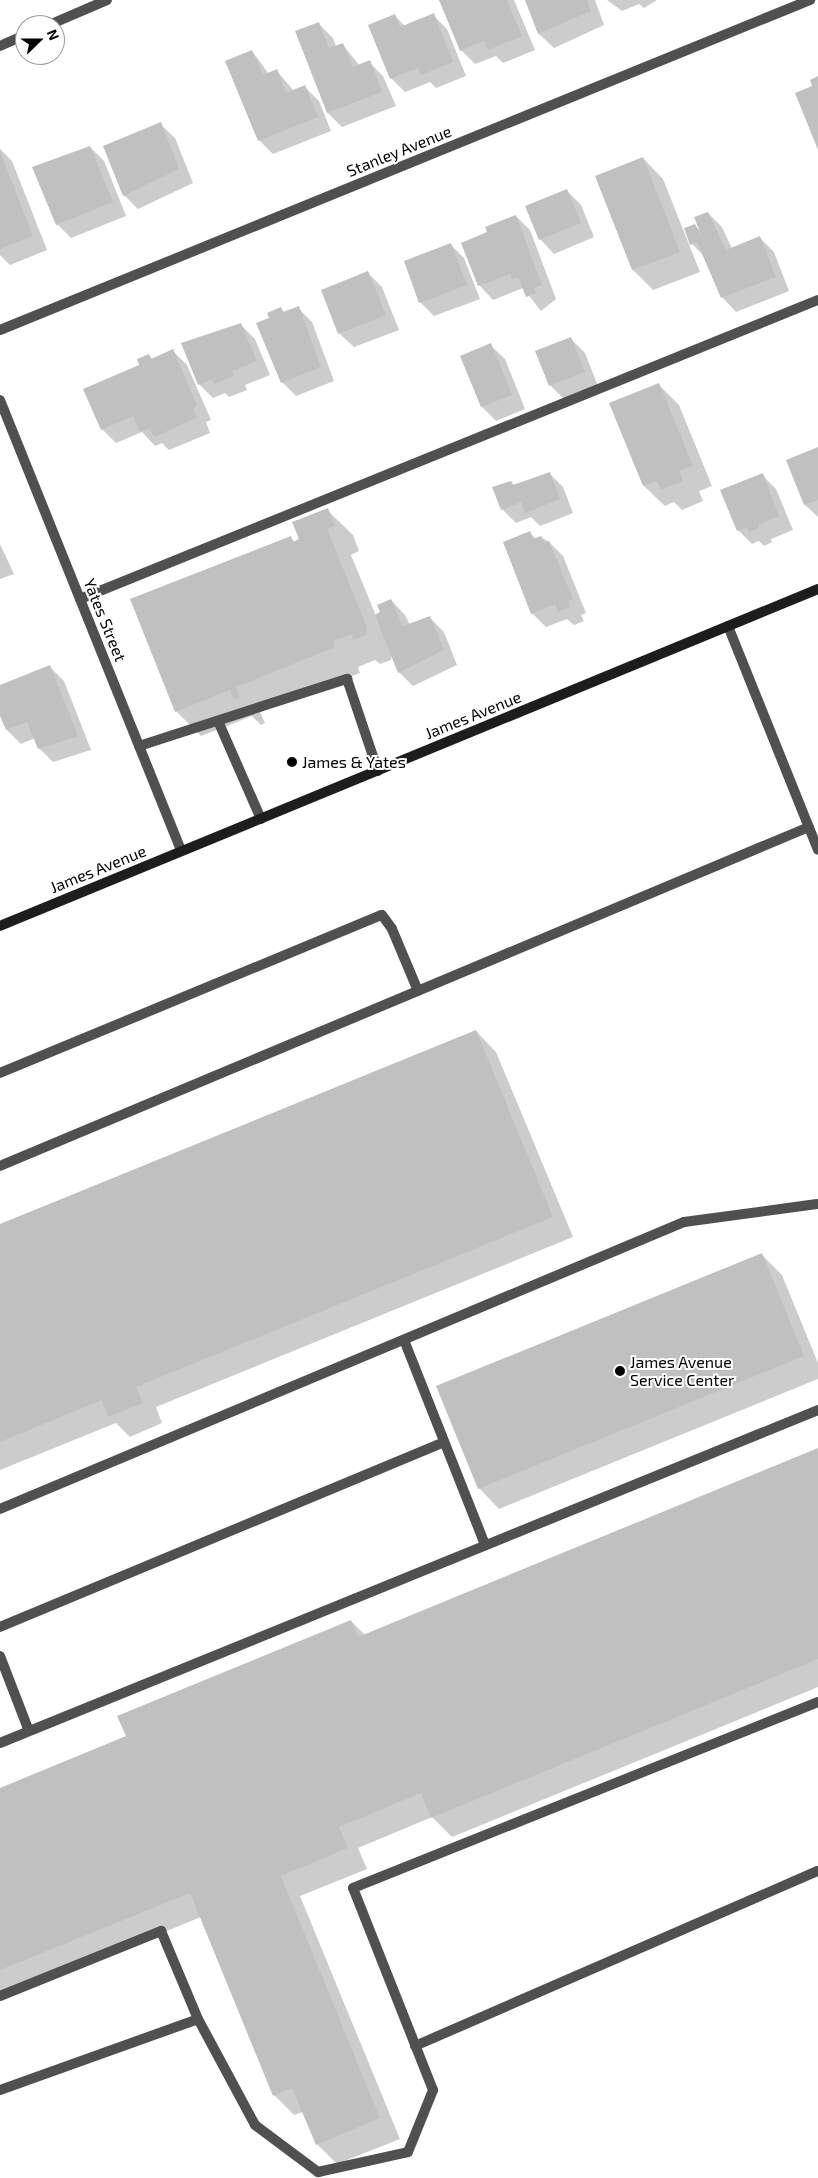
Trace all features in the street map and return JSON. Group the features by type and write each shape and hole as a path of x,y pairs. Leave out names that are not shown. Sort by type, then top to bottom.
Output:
{"main road":[{"name":"James Avenue","path":"0,926 818,589"}],"street":[{"path":"65,18 107,0"},
{"name":"Stanley Avenue","path":"0,330 810,0"},
{"path":"0,46 15,39"},
{"path":"80,599 818,300"},
{"name":"Yates Street","path":"0,400 181,852"},
{"path":"728,626 818,850"},
{"path":"139,746 347,679 378,771"},
{"path":"218,721 262,819"},
{"path":"0,1166 809,827"},
{"path":"0,1073 382,915 392,928 418,991"},
{"path":"0,1510 684,1222 818,1205"},
{"path":"404,1340 485,1546"},
{"path":"0,1743 818,1410"},
{"path":"0,1627 444,1442"},
{"path":"0,1656 30,1731"},
{"path":"0,1996 161,1931 198,2019 255,2125 318,2172 408,2152 432,2090 352,1888 818,1702"},
{"path":"415,2046 818,1871"},
{"path":"0,2090 198,2019"}],"building":[{"path":"439,0 507,0 522,36 488,50 484,41 460,51"},
{"path":"525,0 587,0 591,11 538,34"},
{"path":"434,13 453,62 421,75 418,68 390,79 368,25 395,14 400,27"},
{"path":"319,22 329,48 343,43 353,67 370,60 382,92 327,113 295,31"},
{"path":"252,50 263,75 277,69 286,93 305,85 318,117 258,141 225,61"},
{"path":"818,76 818,150 795,93 812,86 810,80"},
{"path":"161,122 179,169 123,196 103,146"},
{"path":"90,146 113,202 56,225 32,167"},
{"path":"0,151 33,236 0,249"},
{"path":"643,157 680,252 632,270 595,176"},
{"path":"567,189 581,223 539,240 525,206"},
{"path":"708,212 726,250 760,236 776,277 721,298 697,242 690,245 684,228 695,224 704,242 694,217"},
{"path":"516,215 542,285 534,288 536,293 526,297 518,277 512,279 510,274 478,286 461,243 487,232 485,227"},
{"path":"451,243 467,285 419,303 404,261"},
{"path":"368,271 386,315 338,334 321,290"},
{"path":"299,306 321,367 281,383 256,323 269,318 267,313 281,307 283,312"},
{"path":"241,323 257,361 232,371 234,376 214,384 212,379 198,385 181,343"},
{"path":"571,337 585,372 549,386 535,351"},
{"path":"491,343 512,395 481,407 460,356"},
{"path":"173,349 197,406 193,408 197,418 154,437 150,428 140,432 133,416 101,430 83,389 139,365 137,359 149,354 151,359"},
{"path":"659,383 693,466 679,471 683,481 661,490 657,481 643,486 609,403"},
{"path":"818,447 818,500 804,505 786,460"},
{"path":"550,472 560,499 525,513 521,502 501,510 492,487 511,481 513,485"},
{"path":"763,473 779,516 758,525 759,528 749,532 747,527 737,531 720,490"},
{"path":"328,508 335,526 327,529 367,628 366,635 353,640 352,634 333,641 335,647 236,687 240,697 234,700 230,690 175,712 130,599 291,536 293,542 299,539 292,522"},
{"path":"530,531 533,539 541,536 544,543 549,541 573,599 568,601 570,607 558,612 555,604 531,614 503,542"},
{"path":"391,599 403,626 430,616 444,650 398,673 375,615 380,612 377,605"},
{"path":"50,665 78,736 38,749 27,722 6,730 0,716 0,685"},
{"path":"476,1030 553,1217 136,1387 143,1403 108,1417 102,1400 0,1442 0,1224"},
{"name":"James Avenue Service Center","path":"762,1253 804,1356 478,1489 436,1386"},
{"path":"818,1448 818,1659 431,1818 421,1793 339,1827 348,1848 281,1876 380,2118 316,2145 292,2088 273,2096 190,1893 0,1970 0,1788 126,1736 117,1716 351,1620 358,1637"}],"place":[{"name":"James & Yates","path":"292,762"},
{"name":"James Avenue Service Center","path":"620,1371"}]}
